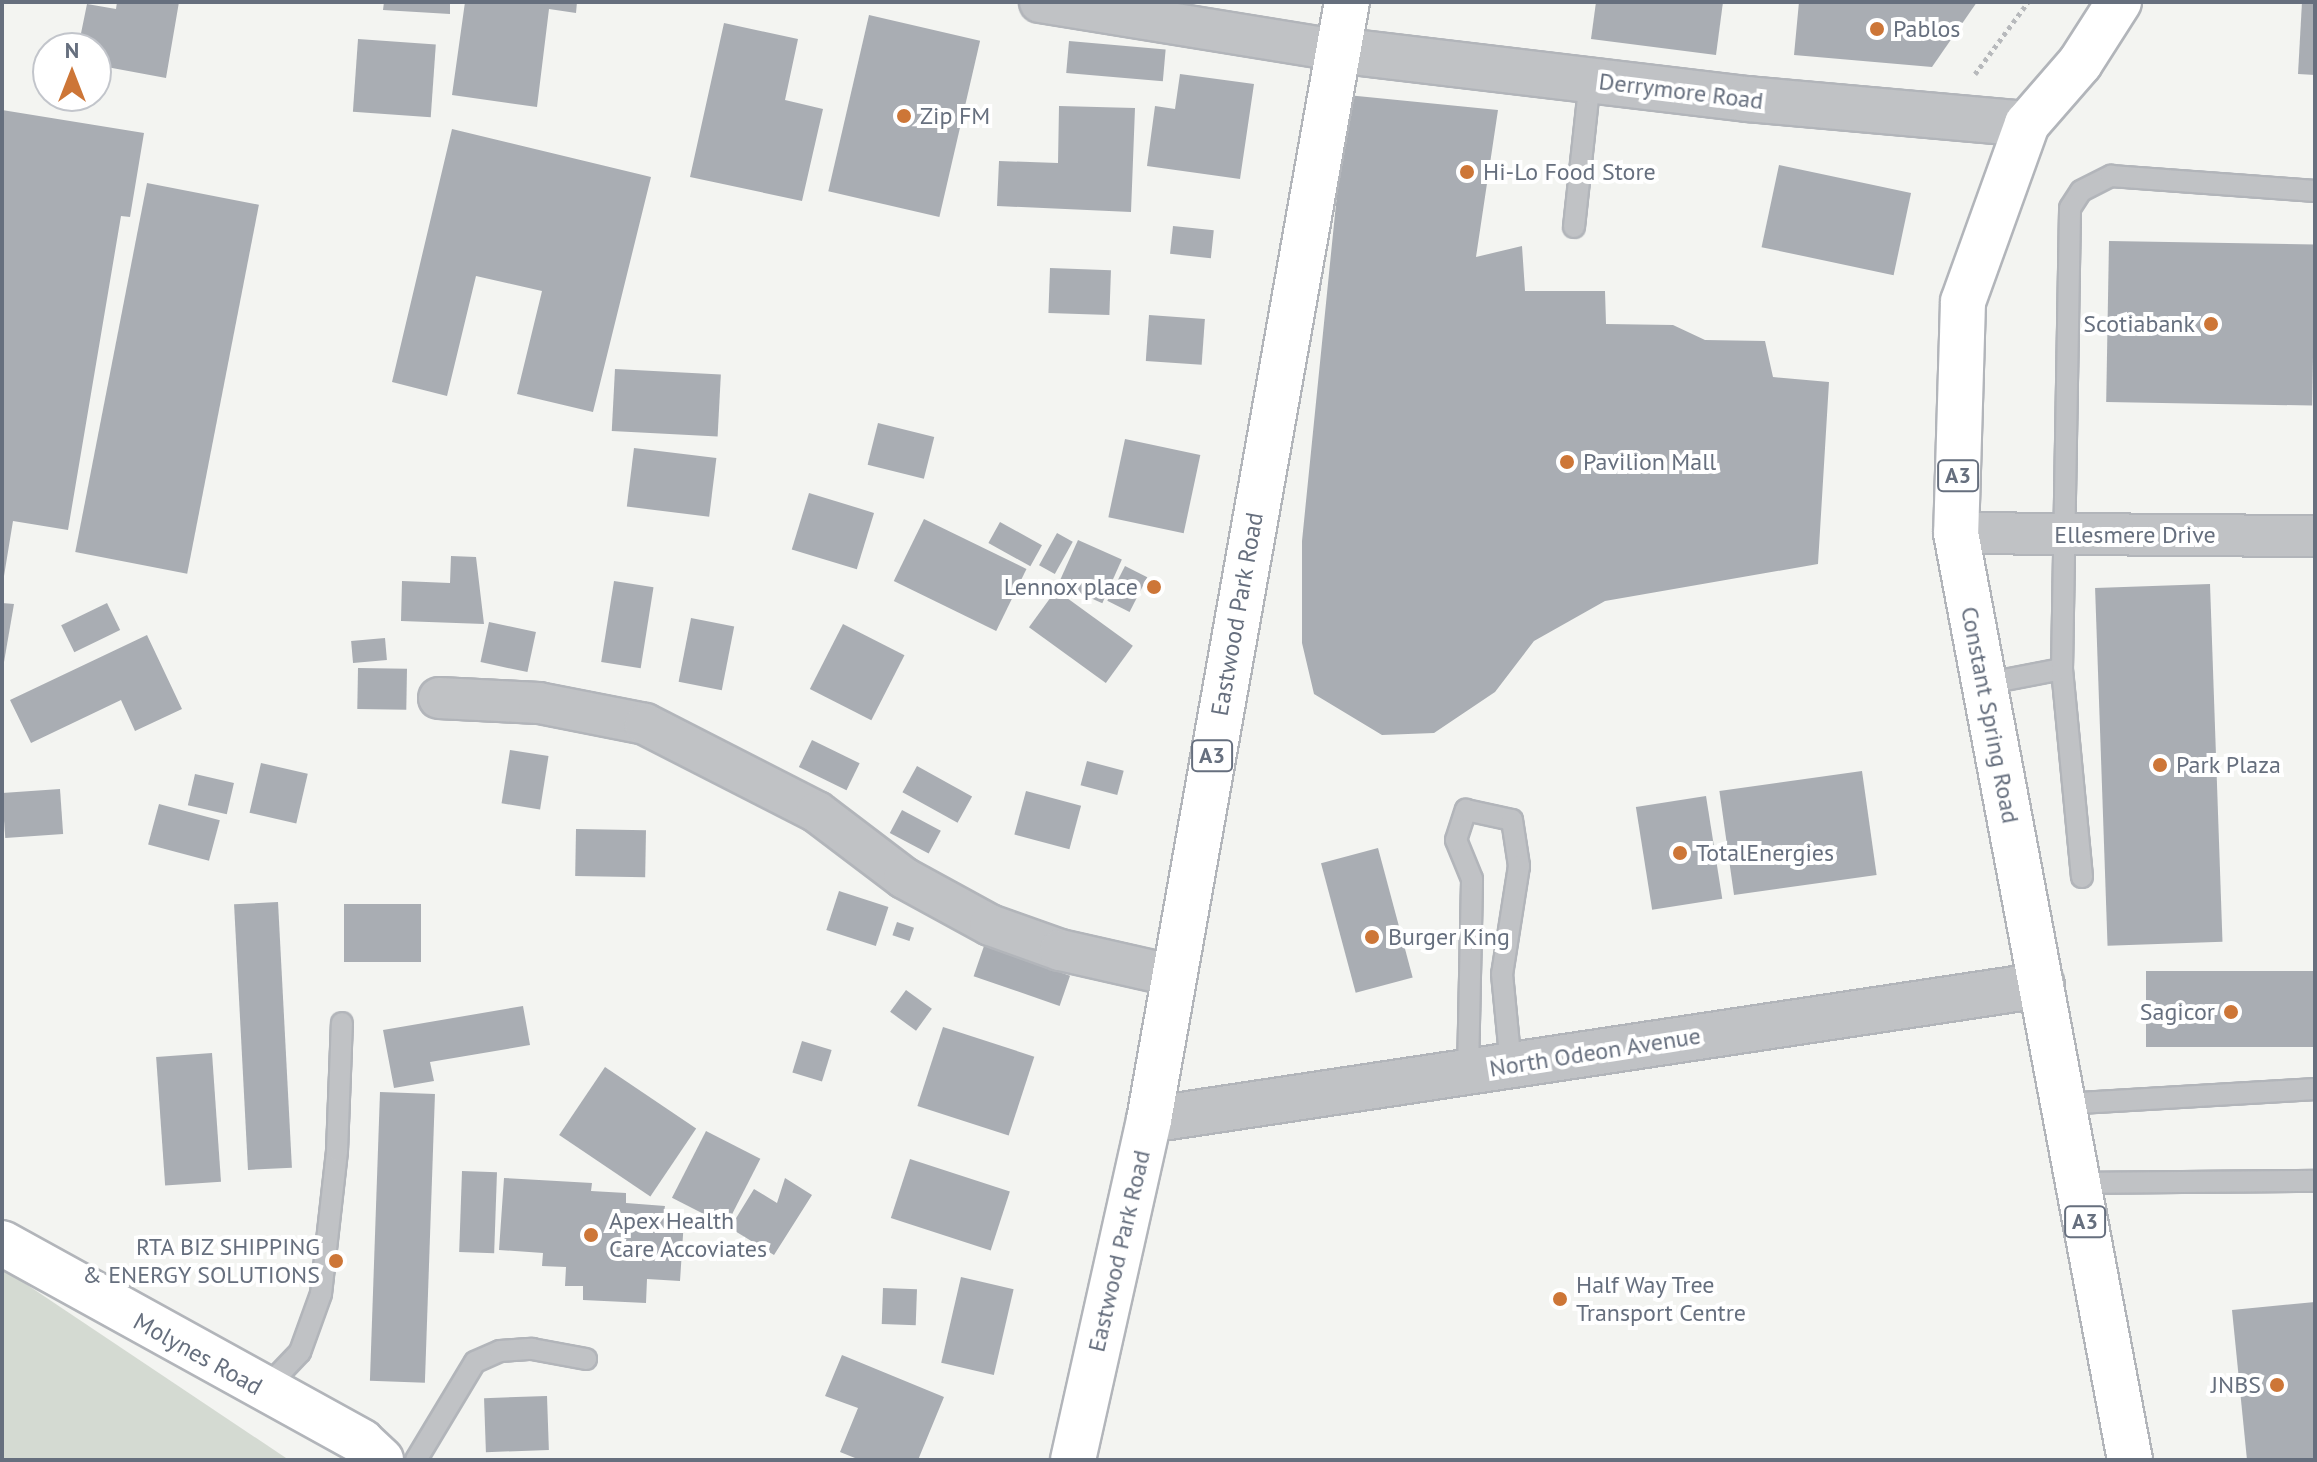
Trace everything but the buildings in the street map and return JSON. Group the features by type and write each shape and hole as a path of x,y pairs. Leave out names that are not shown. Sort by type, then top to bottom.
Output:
{"main road":[{"name":"Eastwood Park Road","path":"1073,1460 1149,1120 1336,50 1347,2"},
{"name":"Constant Spring Road","path":"2119,2 2080,63 2027,124 1963,302 1956,533 2130,1460"},
{"name":"Molynes Road","path":"2,1243 282,1401 335,1460"},
{"path":"282,1401 362,1442 381,1460"}],"street":[{"path":"1040,2 1336,50"},
{"name":"Derrymore Road","path":"1336,50 1590,80 2027,124"},
{"name":"Ellesmere Drive","path":"1956,533 2315,536"},
{"path":"439,698 539,703 645,724 804,805 904,878 990,925 1060,950 1174,976"},
{"name":"North Odeon Avenue","path":"1149,1120 2042,985"}],"lane":[{"path":"1574,227 1590,80"},
{"path":"2082,877 2062,669 2061,535 2070,208 2081,191 2111,176 2315,191"},
{"path":"1984,684 2062,669"},
{"path":"1468,1072 1472,879 1456,840 1466,810 1512,820 1519,866 1502,974 1511,1065"},
{"path":"282,1401 321,1294 337,1151 342,1023"},
{"path":"2064,1104 2315,1089"},
{"path":"2078,1183 2315,1181"},
{"path":"416,1460 475,1362 500,1351 532,1349 586,1359"}],"path":[{"path":"1944,117 2028,2"}],"shaded area":[{"path":"2,1268 289,1460 2,1460"}],"place":[{"name":"Pablos","path":"1877,29"},
{"name":"Zip FM","path":"904,116"},
{"name":"Hi-Lo Food Store","path":"1467,172"},
{"name":"Scotiabank","path":"2211,324"},
{"name":"Pavilion Mall","path":"1567,462"},
{"name":"Lennox place","path":"1154,587"},
{"name":"Park Plaza","path":"2160,765"},
{"name":"TotalEnergies","path":"1680,853"},
{"name":"Burger King","path":"1372,937"},
{"name":"Sagicor","path":"2231,1012"},
{"name":"Apex Health Care Accoviates","path":"591,1235"},
{"name":"RTA BIZ SHIPPING & ENERGY SOLUTIONS","path":"336,1261"},
{"name":"Half Way Tree Transport Centre","path":"1560,1299"},
{"name":"JNBS","path":"2277,1385"}]}
